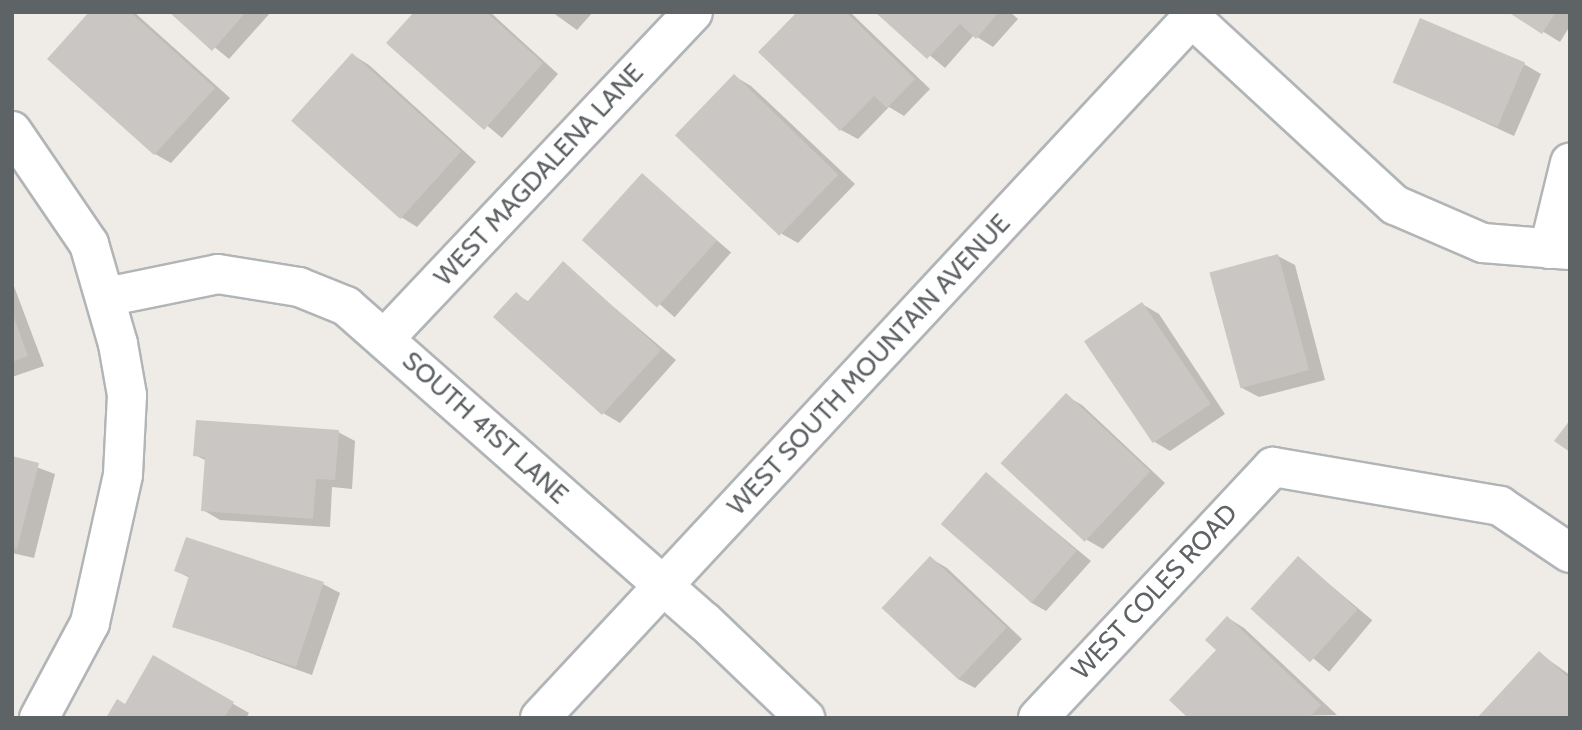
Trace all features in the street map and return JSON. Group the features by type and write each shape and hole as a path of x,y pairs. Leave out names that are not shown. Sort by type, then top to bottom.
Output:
{"street":[{"name":"WEST MAGDALENA LANE","path":"385,338 693,12"},
{"path":"1192,14 1395,205 1483,243 1560,250 1570,163"},
{"name":"WEST SOUTH MOUNTAIN AVENUE","path":"540,718 1192,14"},
{"path":"12,131 89,244 106,297 127,395 123,475 90,623 39,718"},
{"name":"SOUTH 41ST LANE","path":"106,297 196,277 253,278 299,287 345,306 385,338 664,586 805,718"},
{"name":"WEST COLES ROAD","path":"1038,718 1273,467 1500,506 1570,553"}],"building":[{"path":"89,12 130,12 215,88 154,155 47,59"},
{"path":"169,12 246,12 212,51"},
{"path":"414,12 486,12 543,63 484,130 386,43"},
{"path":"797,12 846,12 915,79 887,108 874,96 840,131 758,52"},
{"path":"875,12 999,12 976,39 960,24 927,59"},
{"path":"1508,12 1556,12 1542,34"},
{"path":"1420,18 1525,63 1498,127 1393,82"},
{"path":"352,53 461,151 400,219 291,121"},
{"path":"734,74 838,175 779,236 675,135"},
{"path":"642,173 717,241 657,307 582,240"},
{"path":"1278,254 1309,370 1240,388 1209,272"},
{"path":"563,261 661,350 602,415 493,317 516,292 527,302"},
{"path":"1142,302 1211,404 1153,443 1084,341"},
{"path":"12,312 28,356 12,362"},
{"path":"1066,393 1150,471 1085,542 1001,463"},
{"path":"196,420 339,430 335,480 316,479 313,519 201,511 205,457 193,456"},
{"path":"1570,420 1570,452 1554,441"},
{"path":"12,456 39,463 17,549 12,548"},
{"path":"986,472 1077,551 1031,603 941,524"},
{"path":"186,537 324,582 296,667 172,627 189,576 174,571"},
{"path":"930,556 1007,628 958,680 882,608"},
{"path":"1298,556 1357,610 1310,662 1250,609"},
{"path":"1227,616 1321,705 1309,718 1188,718 1169,700 1216,650 1205,640"},
{"path":"1539,651 1570,679 1570,718 1477,718"},
{"path":"153,655 234,702 224,718 106,718 117,699 125,704"}]}
